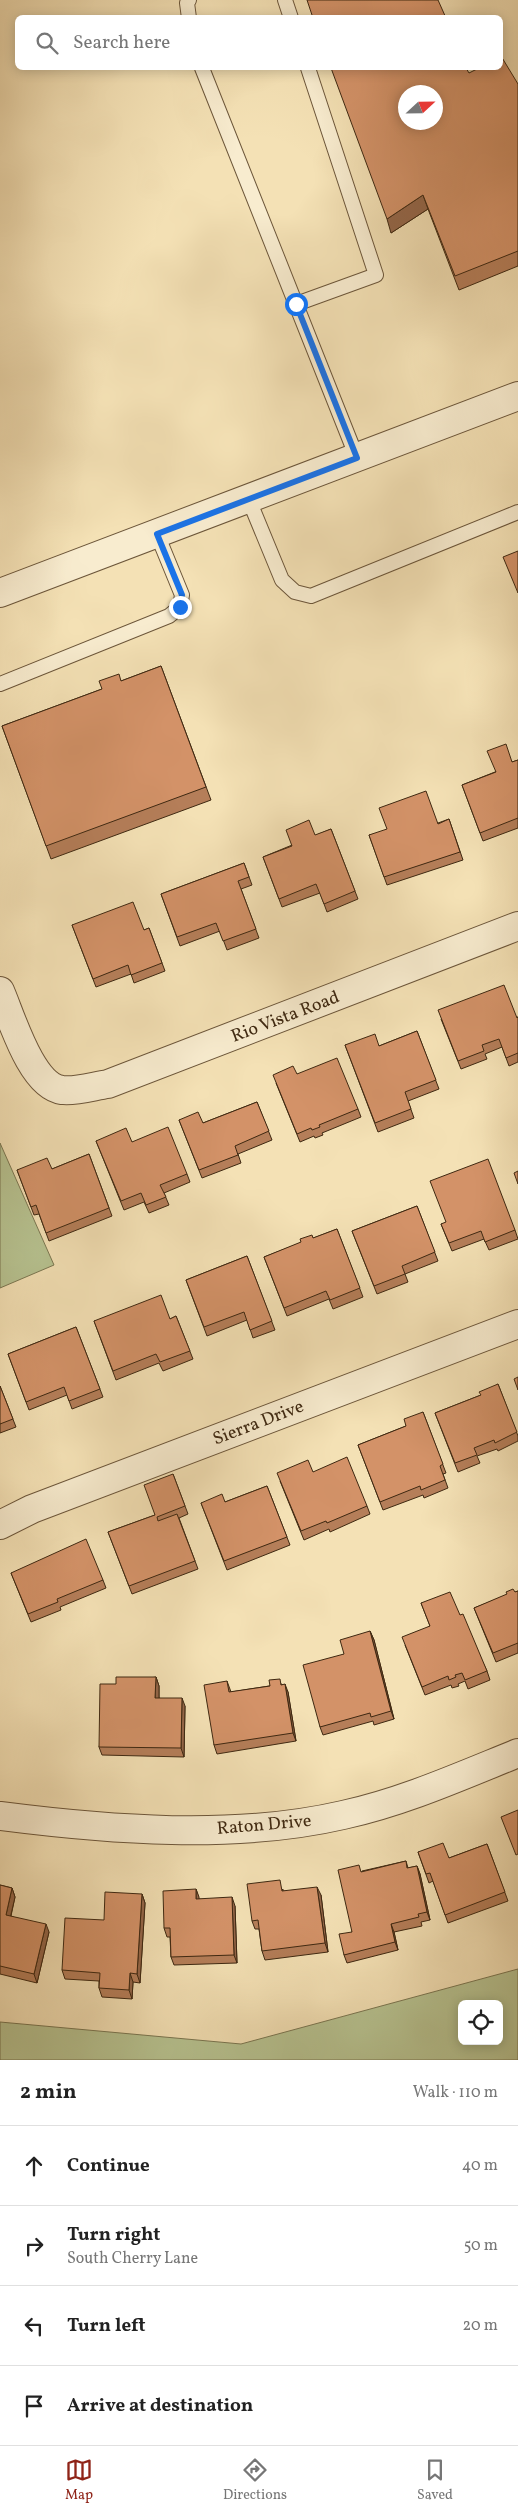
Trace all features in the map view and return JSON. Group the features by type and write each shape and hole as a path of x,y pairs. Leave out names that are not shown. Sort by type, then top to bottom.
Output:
{"street":[{"path":"0,592 249,500 518,396"},
{"name":"Rio Vista Road","path":"0,991 32,1067 49,1086 62,1090 108,1084 518,926"},
{"name":"Sierra Drive","path":"0,1525 32,1508 518,1324"},
{"name":"Raton Drive","path":"0,1816 68,1825 179,1830 278,1826 344,1815 430,1788 518,1753"}],"lane":[{"path":"189,0 187,3 189,15"},
{"path":"285,0 290,15"},
{"path":"203,70 357,458"},
{"path":"296,304 376,274 309,70"},
{"path":"249,500 282,580 295,592 311,596 518,512"},
{"path":"0,684 169,616 180,607 182,595 157,534"}],"green space":[{"path":"0,1143 54,1265 0,1288"},
{"path":"518,1969 518,2060 0,2060 0,2022 241,2044"}],"building":[{"path":"307,0 438,0 445,15 312,15"},
{"path":"503,59 518,84 518,251 455,276 423,195 387,219 332,70 467,70 469,73 475,70 503,70"},
{"path":"518,551 518,593 503,557"},
{"path":"161,666 206,787 46,846 2,726 102,689 99,681 119,674 121,681"},
{"path":"506,744 512,762 518,760 518,818 480,833 462,785 496,772 487,751"},
{"path":"426,791 438,824 449,819 460,852 384,877 369,835 387,829 379,808"},
{"path":"309,820 315,835 331,829 355,891 324,904 316,884 279,899 263,857 292,846 286,830"},
{"path":"244,863 249,877 238,881 256,929 223,941 216,923 177,937 161,894"},
{"path":"133,902 144,930 149,928 162,963 131,975 128,965 93,979 72,925"},
{"path":"504,985 518,1017 518,1053 506,1058 499,1039 482,1045 484,1051 458,1061 438,1010"},
{"path":"417,1031 436,1080 405,1092 411,1109 375,1123 345,1045 375,1034 379,1046"},
{"path":"337,1058 358,1109 319,1125 320,1127 312,1130 311,1128 297,1134 273,1075 293,1066 297,1074"},
{"path":"257,1102 269,1131 235,1146 238,1155 199,1170 179,1120 198,1112 203,1123"},
{"path":"168,1127 187,1174 160,1185 166,1197 146,1205 141,1193 121,1201 96,1141 126,1128 132,1142"},
{"path":"89,1154 109,1208 46,1233 36,1205 31,1207 17,1170 47,1158 52,1169"},
{"path":"488,1159 515,1230 485,1242 481,1231 449,1243 441,1224 446,1222 430,1181"},
{"path":"518,1171 518,1184 514,1173"},
{"path":"417,1206 435,1252 402,1266 405,1274 374,1286 352,1231"},
{"path":"337,1229 360,1288 330,1300 326,1291 284,1308 264,1257 301,1242 300,1239 312,1235 313,1238"},
{"path":"247,1256 272,1321 250,1330 244,1312 204,1327 186,1280"},
{"path":"161,1295 170,1319 176,1316 190,1351 160,1362 156,1354 113,1371 94,1321"},
{"path":"76,1327 100,1389 69,1401 64,1387 26,1402 8,1354"},
{"path":"518,1377 518,1390 514,1379"},
{"path":"498,1384 517,1432 495,1443 494,1440 474,1448 477,1455 455,1463 435,1413 481,1395 479,1392"},
{"path":"0,1386 13,1419 0,1424"},
{"path":"423,1412 443,1464 440,1466 445,1480 421,1490 420,1486 380,1502 358,1445 406,1426 404,1419"},
{"path":"347,1457 367,1506 327,1523 326,1521 301,1531 277,1473 308,1460 313,1472"},
{"path":"173,1474 185,1506 157,1517 158,1521 177,1514 195,1561 129,1586 108,1532 155,1515 144,1485"},
{"path":"267,1486 287,1537 224,1561 201,1503 222,1494 225,1502"},
{"path":"86,1539 103,1580 57,1599 58,1602 28,1614 11,1573"},
{"path":"513,1589 515,1592 518,1591 518,1643 493,1653 474,1608 507,1594 506,1592"},
{"path":"450,1592 460,1615 463,1614 487,1671 465,1680 462,1673 455,1675 456,1677 449,1680 448,1676 422,1687 402,1637 430,1626 421,1603"},
{"path":"370,1631 391,1711 371,1717 370,1713 320,1727 303,1665 344,1654 340,1640"},
{"path":"116,1677 156,1677 155,1698 182,1698 181,1748 99,1747 100,1684 116,1684"},
{"path":"280,1679 281,1685 285,1684 293,1733 214,1745 204,1685 227,1681 229,1692 270,1686 269,1680"},
{"path":"518,1810 518,1854 516,1855 501,1817"},
{"path":"443,1843 449,1858 487,1844 505,1892 445,1915 430,1873 426,1874 418,1852"},
{"path":"406,1861 407,1868 417,1866 427,1912 418,1914 419,1917 391,1924 395,1942 344,1955 339,1934 352,1932 338,1870 359,1865 361,1872"},
{"path":"280,1880 282,1891 317,1887 325,1943 262,1951 258,1920 252,1921 247,1884"},
{"path":"0,1885 12,1888 6,1915 46,1924 34,1974 0,1966"},
{"path":"196,1889 196,1899 232,1897 234,1955 171,1957 170,1928 164,1928 163,1891"},
{"path":"105,1892 142,1894 137,1974 130,1973 129,1990 99,1988 100,1973 62,1970 65,1918 104,1920"}],"route":[{"path":"180,607 182,595 157,534 357,458 296,304"}]}
